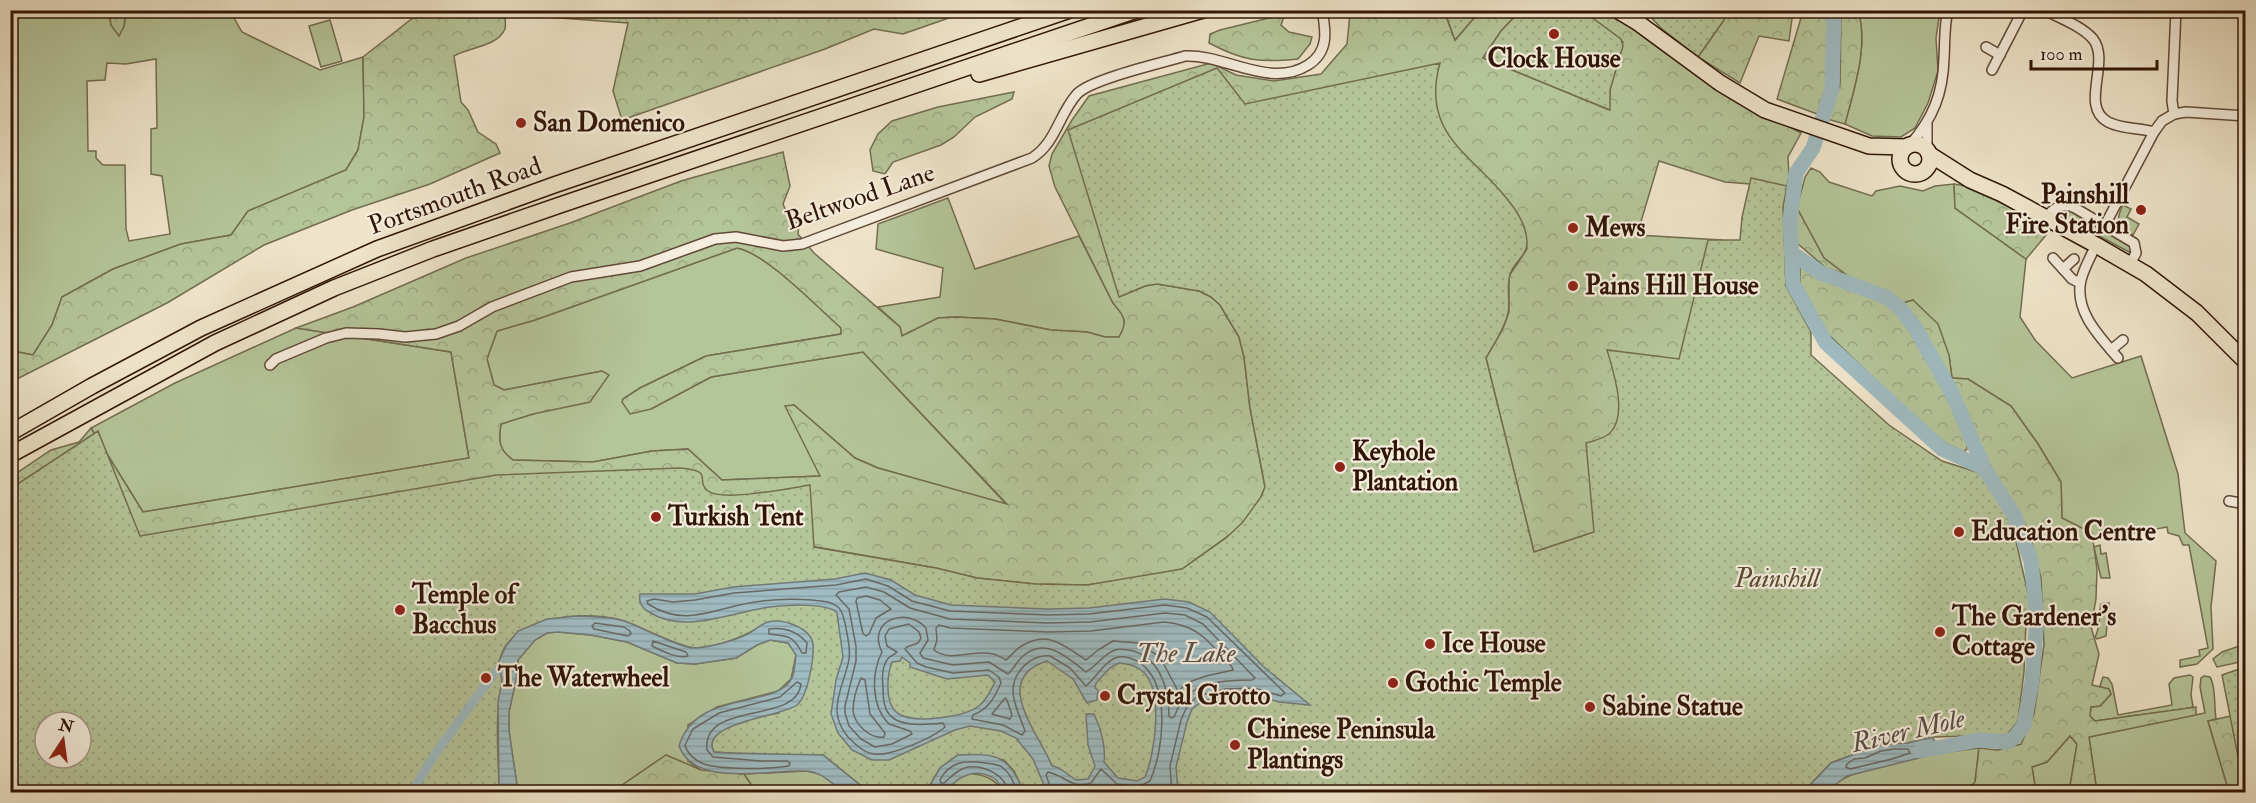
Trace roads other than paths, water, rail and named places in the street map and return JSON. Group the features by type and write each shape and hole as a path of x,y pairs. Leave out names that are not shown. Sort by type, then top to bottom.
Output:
{"main road":[{"path":"939,56 1040,10"},
{"path":"939,56 1070,10"},
{"path":"923,84 1137,10"},
{"path":"923,84 977,75 1203,10"},
{"path":"1617,10 1634,16 1731,90 1765,110 1869,146 1901,165 1909,174 1939,172 1970,180 2130,264 2197,314 2246,362"},
{"name":"Portsmouth Road","path":"10,433 183,337 377,249 554,185 939,56"},
{"name":"Portsmouth Road","path":"10,455 215,344 334,288 433,249 560,205 923,84"},
{"path":"1869,146 1921,146 1970,180"},
{"path":"1901,165 1900,157 1908,146"},
{"path":"1924,172 1930,162 1928,152"}],"street":[{"path":"1908,146 1928,124 1937,101 1942,81 1948,10"},
{"path":"1992,70 2023,10"},
{"path":"2044,10 2087,34 2095,43 2099,58 2096,102 2101,116 2113,124 2154,132"},
{"path":"2174,114 2172,101 2176,10"},
{"name":"Beltwood Lane","path":"270,365 276,359 326,338 346,333 379,333 405,337 436,334 459,326 492,307 572,277 647,264 715,238 736,237 783,246 802,244 1032,158 1045,148 1074,97 1089,84 1185,56 1200,57 1264,72 1277,73 1305,67 1316,58 1324,45 1325,31 1322,11"},
{"path":"1986,47 2000,55"},
{"path":"2105,225 2162,121 2174,114 2186,112 2246,116"},
{"path":"1928,124 1928,152"},
{"path":"2046,218 2053,209 2067,205 2105,225 2134,243 2136,253 2130,264"},
{"path":"2096,245 2080,283 2081,298 2085,313 2096,333 2118,358"},
{"path":"2053,258 2072,279 2080,283"},
{"path":"2063,269 2074,259"},
{"path":"2111,350 2122,340"},
{"path":"2229,501 2246,504"}],"water":[{"name":"The Lake","path":"865,573 891,580 915,595 951,605 1048,609 1089,608 1165,599 1189,602 1210,612 1264,667 1310,705 1279,702 1241,693 1201,702 1192,709 1187,722 1176,767 1178,792 1047,792 1033,759 1016,738 1001,731 970,726 955,730 889,760 872,760 852,750 838,733 831,714 836,680 843,657 837,613 834,610 811,605 770,607 708,620 678,622 663,619 649,612 640,603 640,594 695,594 733,587 835,579","holes":["902,657 910,663 910,667 947,679 988,675 995,682 985,700 964,713 928,719 906,717 894,710 888,690 892,662 900,661","1047,661 1073,679 1087,703 1097,700 1096,683 1110,668 1119,663 1141,670 1153,691 1156,721 1152,753 1145,777 1137,781 1118,778 1104,762 1102,738 1094,714 1086,714 1088,745 1095,766 1088,779 1076,780 1052,766 1023,708 1020,693 1022,680 1030,669"]},
{"path":"577,616 621,620 671,641 695,648 736,639 768,622 788,623 802,629 811,638 813,650 810,676 801,700 789,709 729,727 718,734 712,742 714,752 823,755 864,788 874,792 850,793 818,774 806,771 754,774 717,772 701,768 688,759 679,746 688,728 702,715 718,707 770,694 784,688 792,678 796,655 788,643 770,640 736,658 695,664 677,663 627,642 558,632 547,633 535,640 518,660 509,712 509,731 518,792 499,792 498,702 502,681 499,661 506,646 518,631 547,619"},
{"path":"1932,737 1938,746 1935,754 1847,776 1828,792 1807,792 1809,786 1831,763 1879,745 1908,743"},
{"path":"958,755 983,755 1000,759 1013,771 1024,792 1004,792 996,780 975,773 962,777 946,792 926,792 940,768"}],"waterway":[{"name":"River Mole","path":"1834,10 1832,89 1813,148 1796,173 1790,220 1793,284 1826,343 1942,449 1984,468"},
{"name":"River Mole","path":"1792,253 1821,273 1886,297 1900,308 1916,329 1953,395 1984,468 2014,515 2031,561 2037,618 2032,681 2024,725 2008,742 1979,740 1920,751"},
{"path":"412,792 433,757 475,699 499,668 509,665"}],"place":[{"name":"Clock House","path":"1554,34"},
{"name":"San Domenico","path":"521,123"},
{"name":"Painshill Fire Station","path":"2141,210"},
{"name":"Mews","path":"1573,228"},
{"name":"Pains Hill House","path":"1573,286"},
{"name":"Keyhole Plantation","path":"1340,467"},
{"name":"Turkish Tent","path":"656,517"},
{"name":"Education Centre","path":"1959,532"},
{"name":"Temple of Bacchus","path":"400,610"},
{"name":"The Gardener's Cottage","path":"1940,632"},
{"name":"Ice House","path":"1430,644"},
{"name":"The Waterwheel","path":"486,678"},
{"name":"Gothic Temple","path":"1393,683"},
{"name":"Crystal Grotto","path":"1105,696"},
{"name":"Sabine Statue","path":"1590,707"},
{"name":"Chinese Peninsula Plantings","path":"1235,745"}],"park label":[{"name":"Painshill","path":"1777,579"}]}
